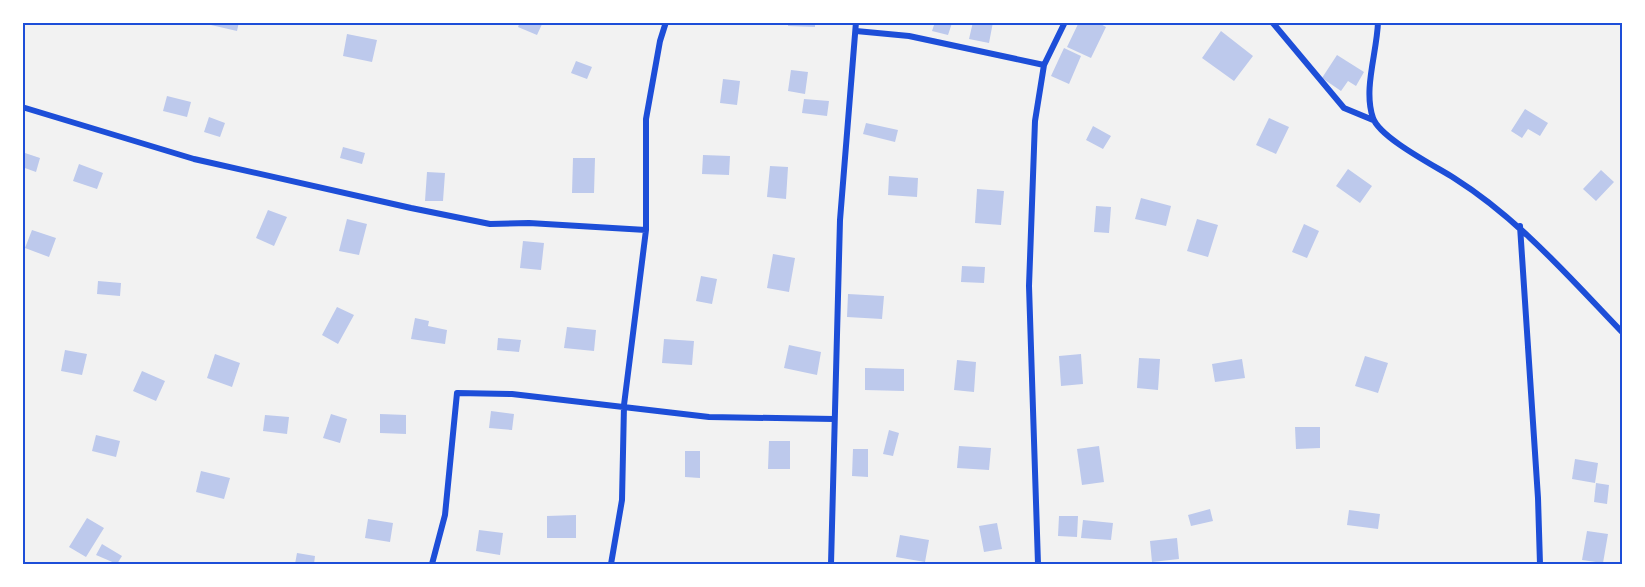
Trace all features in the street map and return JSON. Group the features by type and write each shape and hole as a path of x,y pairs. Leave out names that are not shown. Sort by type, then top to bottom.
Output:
{"street":[{"path":"612,564 622,500 624,405 646,230 646,119 660,41 666,22"},
{"path":"831,564 840,220 856,22"},
{"path":"1038,564 1029,286 1035,121 1044,65 1065,22"},
{"path":"1272,22 1344,108 1373,120 1395,142 1456,179 1520,226 1623,332"},
{"path":"1373,120 1370,86 1377,48 1378,22"},
{"path":"856,31 909,36 1044,65"},
{"path":"22,107 194,159 422,211 490,224 646,230"},
{"path":"1520,226 1539,498 1540,564"},
{"path":"432,564 445,515 457,393 512,394 624,405 709,417 834,419"}],"building":[{"path":"212,22 239,22 237,31 211,25"},
{"path":"520,22 543,22 537,35 518,27"},
{"path":"788,22 815,22 815,27 788,26"},
{"path":"935,22 952,23 948,35 932,31"},
{"path":"973,22 993,22 989,43 969,39"},
{"path":"1079,22 1097,22 1106,27 1091,58 1067,47"},
{"path":"1221,31 1253,56 1234,81 1202,58"},
{"path":"347,34 377,40 372,62 343,56"},
{"path":"1064,48 1081,56 1069,84 1051,76"},
{"path":"1337,55 1364,72 1356,86 1348,81 1341,91 1322,78"},
{"path":"576,61 592,67 587,79 571,73"},
{"path":"791,70 808,72 805,94 788,91"},
{"path":"723,79 740,81 737,105 720,103"},
{"path":"167,96 191,102 187,117 163,111"},
{"path":"804,99 829,101 827,116 802,113"},
{"path":"1525,109 1548,123 1540,136 1528,129 1522,138 1511,131"},
{"path":"209,117 225,123 220,137 204,132"},
{"path":"1269,118 1289,127 1276,154 1256,145"},
{"path":"866,123 898,130 895,142 863,134"},
{"path":"1093,126 1111,136 1103,149 1086,140"},
{"path":"343,147 365,153 362,164 340,158"},
{"path":"22,152 40,158 36,172 22,167"},
{"path":"703,155 730,156 729,175 702,174"},
{"path":"573,158 595,158 594,193 572,193"},
{"path":"79,164 103,173 97,189 73,181"},
{"path":"770,166 788,167 786,199 767,197"},
{"path":"1348,169 1372,186 1360,203 1336,186"},
{"path":"1601,170 1614,182 1596,201 1583,189"},
{"path":"427,172 445,173 443,201 425,201"},
{"path":"889,176 918,178 917,197 888,195"},
{"path":"977,189 1004,191 1001,225 975,223"},
{"path":"1141,198 1171,206 1166,226 1135,219"},
{"path":"1096,206 1111,207 1109,233 1094,232"},
{"path":"268,210 287,217 274,246 256,238"},
{"path":"347,219 367,224 359,255 339,251"},
{"path":"1197,219 1218,225 1208,257 1187,251"},
{"path":"1304,224 1319,231 1307,258 1292,252"},
{"path":"32,230 56,238 49,257 25,248"},
{"path":"523,241 544,243 541,270 520,268"},
{"path":"773,254 795,258 789,292 767,288"},
{"path":"962,266 985,267 984,283 961,282"},
{"path":"701,276 717,279 712,304 696,301"},
{"path":"98,281 121,283 120,296 97,294"},
{"path":"848,294 884,296 882,319 847,317"},
{"path":"337,307 354,315 338,344 322,335"},
{"path":"415,318 429,321 428,326 447,330 445,344 411,339"},
{"path":"567,327 596,330 594,351 564,348"},
{"path":"498,338 521,340 519,352 497,350"},
{"path":"664,339 694,341 692,365 662,363"},
{"path":"789,345 821,352 817,375 784,368"},
{"path":"65,350 87,354 82,375 61,371"},
{"path":"215,354 240,363 232,387 207,378"},
{"path":"1081,354 1083,384 1061,386 1059,356"},
{"path":"1365,356 1388,363 1378,393 1355,386"},
{"path":"1139,358 1160,359 1158,390 1137,388"},
{"path":"1242,359 1245,378 1215,382 1212,364"},
{"path":"957,360 976,362 974,392 954,390"},
{"path":"865,368 904,369 904,391 865,390"},
{"path":"142,371 165,381 156,401 133,391"},
{"path":"491,411 514,414 512,430 489,428"},
{"path":"331,414 347,419 340,443 323,438"},
{"path":"380,414 406,415 406,434 380,433"},
{"path":"265,415 289,417 287,434 263,431"},
{"path":"1295,427 1320,427 1320,448 1296,449"},
{"path":"889,430 899,433 893,456 883,454"},
{"path":"96,435 120,441 116,457 92,451"},
{"path":"769,441 790,441 790,469 768,469"},
{"path":"959,446 991,448 989,470 957,468"},
{"path":"1099,446 1104,482 1082,485 1077,449"},
{"path":"853,449 868,449 868,477 852,476"},
{"path":"685,451 700,451 700,478 685,477"},
{"path":"1575,459 1598,463 1595,483 1572,479"},
{"path":"201,471 230,478 224,499 196,492"},
{"path":"1596,483 1609,485 1607,504 1594,502"},
{"path":"1210,509 1213,521 1191,526 1188,515"},
{"path":"1349,510 1380,514 1378,529 1347,525"},
{"path":"576,515 576,538 547,538 547,516"},
{"path":"1059,516 1078,516 1077,537 1058,536"},
{"path":"87,518 104,528 86,557 69,547"},
{"path":"368,519 393,523 390,542 365,538"},
{"path":"1083,520 1113,523 1111,540 1081,538"},
{"path":"997,523 1002,549 984,552 979,526"},
{"path":"479,530 503,533 500,555 476,551"},
{"path":"1587,531 1608,534 1603,563 1582,560"},
{"path":"900,535 929,540 925,562 896,557"},
{"path":"1177,538 1179,559 1152,562 1150,541"},
{"path":"102,544 122,556 117,564 96,555"},
{"path":"297,553 315,556 314,564 295,564"}]}
